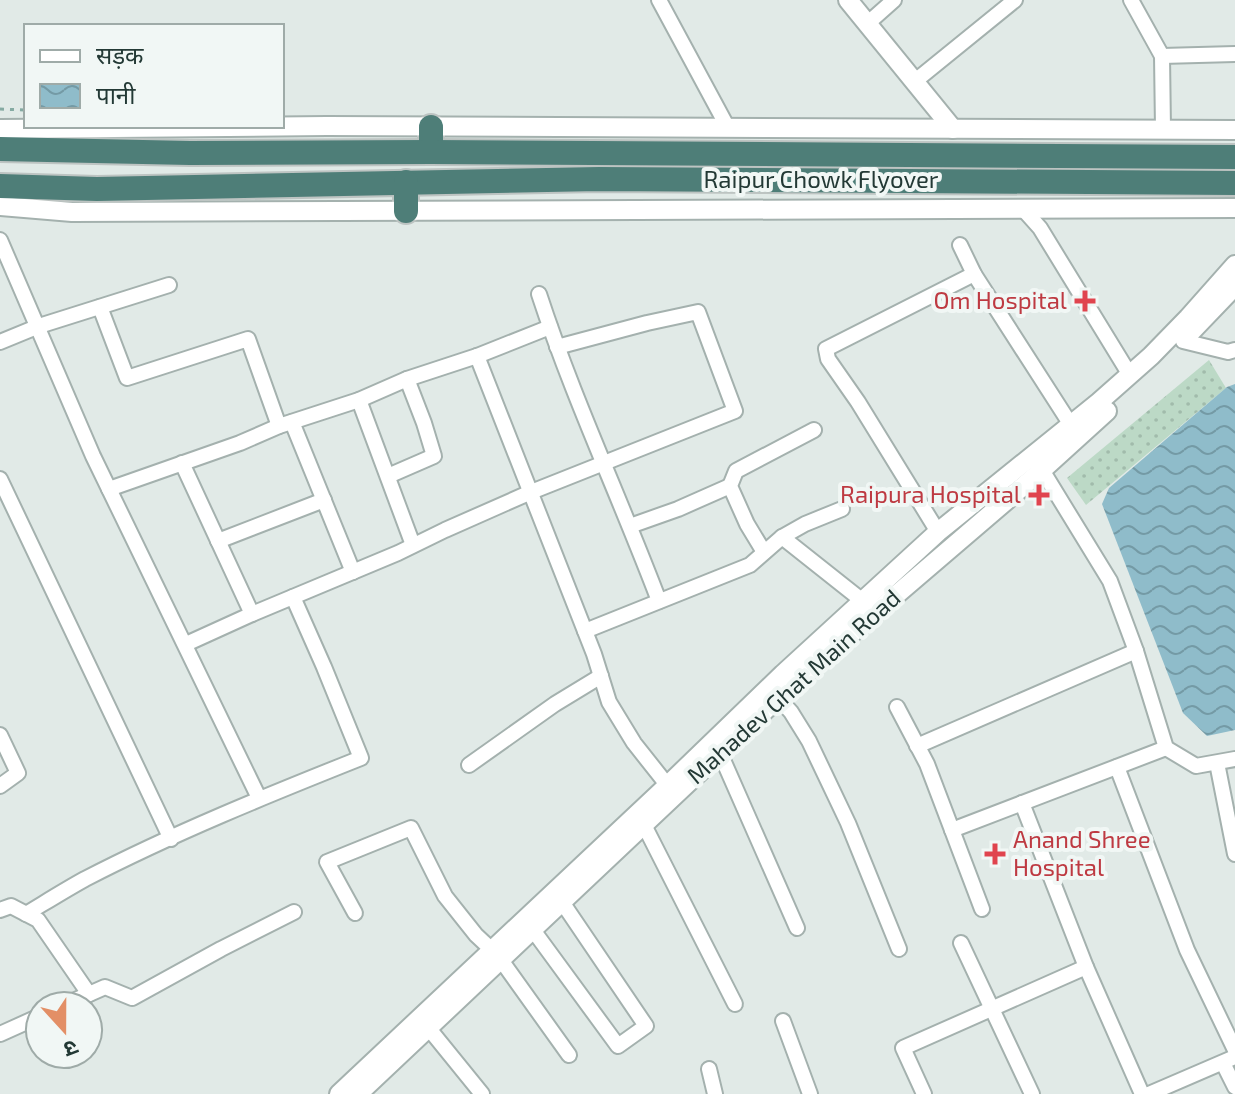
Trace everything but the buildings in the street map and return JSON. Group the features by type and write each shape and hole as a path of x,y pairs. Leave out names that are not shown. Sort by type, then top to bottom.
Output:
{"highway":[{"path":"431,127 431,152"},
{"name":"Raipur Chowk Flyover","path":"0,149 190,153 1235,157"},
{"name":"Raipur Chowk Flyover","path":"0,186 97,189 599,179 1235,183"},
{"path":"406,182 406,211"}],"street":[{"path":"659,0 728,128"},
{"path":"848,0 953,129"},
{"path":"867,24 894,0"},
{"path":"914,82 1015,0"},
{"path":"1131,0 1162,56 1163,129"},
{"path":"1162,56 1235,54"},
{"path":"284,126 1235,130"},
{"path":"0,129 109,128"},
{"path":"0,206 72,212 1235,208"},
{"path":"1023,209 1040,228 1130,375"},
{"path":"0,240 109,489 259,798"},
{"path":"960,245 974,274 1071,425"},
{"path":"782,537 869,607 938,532 1036,464 1071,425 1130,375 1188,318 1235,265"},
{"path":"938,532 828,359 826,349 974,274"},
{"path":"0,342 39,326 169,285"},
{"name":"Mahadev Ghat Main Road","path":"358,1094 424,1022 496,955 533,930 644,825 672,790 720,753 774,693 1036,464 1162,363 1235,286"},
{"path":"539,294 557,347 659,601"},
{"path":"100,307 127,378 248,339 324,500 353,572"},
{"path":"186,644 531,492 735,411 698,312 557,347"},
{"path":"109,489 359,400 407,379 550,327"},
{"path":"1183,341 1228,352 1235,350"},
{"path":"477,356 585,631 609,702 634,743 672,790"},
{"path":"388,476 434,456 407,379"},
{"path":"359,400 413,545"},
{"path":"630,526 730,486 736,471 814,430"},
{"path":"182,463 252,614"},
{"path":"1036,464 1110,581 1166,748 1196,766 1235,759"},
{"path":"0,479 171,839"},
{"path":"730,486 764,552"},
{"path":"218,541 324,500"},
{"path":"585,631 750,565 782,537 842,509"},
{"path":"26,914 84,880 259,798 361,758 293,597"},
{"path":"917,746 1136,651"},
{"path":"469,765 555,704 601,676"},
{"path":"496,955 774,693 801,727 842,810 899,949"},
{"path":"897,707 927,764 982,909"},
{"path":"0,735 18,773"},
{"path":"952,830 1166,748"},
{"path":"720,753 797,928"},
{"path":"0,760 18,773"},
{"path":"1217,763 1235,854"},
{"path":"1117,767 1187,950 1235,1050"},
{"path":"0,786 18,773"},
{"path":"1022,803 1086,967 1142,1094"},
{"path":"644,825 735,1004"},
{"path":"355,913 327,862 411,828 445,896 496,955 569,1055"},
{"path":"533,930 618,1046 646,1026 562,902"},
{"path":"0,910 11,906 38,920 86,990"},
{"path":"98,990 105,987 132,998 294,912"},
{"path":"961,943 1032,1094"},
{"path":"924,1094 903,1048 1086,967"},
{"path":"783,1021 810,1094"},
{"path":"339,1094 424,1022 482,1094"},
{"path":"0,1034 24,1023"},
{"path":"1157,1092 1229,1060 1235,1087"},
{"path":"709,1069 715,1094"}],"path":[{"path":"0,109 24,110"}],"green space":[{"path":"1209,360 1226,388 1086,505 1067,478"}],"water":[{"path":"1235,384 1235,730 1207,736 1183,713 1102,504 1109,488 1227,387"}],"place":[{"name":"Om Hospital","path":"1085,301"},
{"name":"Raipura Hospital","path":"1039,495"},
{"name":"Anand Shree Hospital","path":"995,854"}]}
